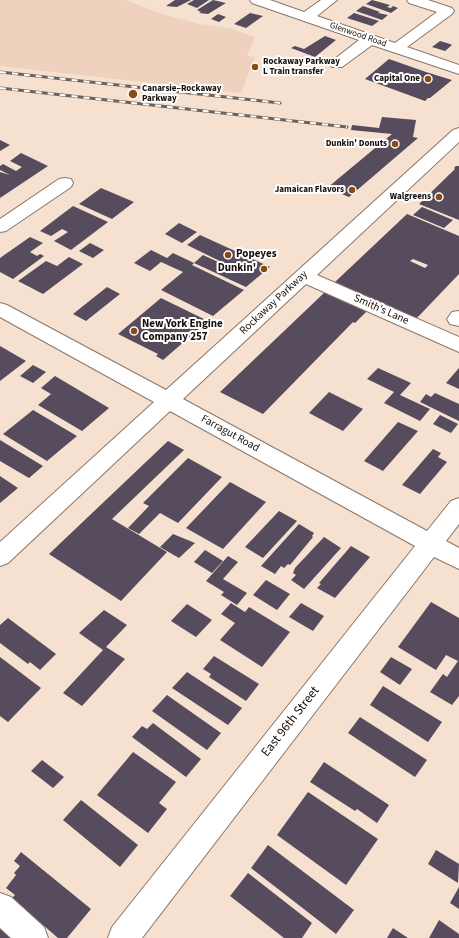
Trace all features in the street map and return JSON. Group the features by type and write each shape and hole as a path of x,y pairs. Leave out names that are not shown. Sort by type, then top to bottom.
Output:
{"street":[{"name":"Glenwood Road","path":"257,0 459,70"},
{"path":"306,17 330,0"},
{"path":"397,48 447,12 414,0"},
{"path":"337,64 370,39"},
{"name":"Rockaway Parkway","path":"0,556 459,133"},
{"path":"0,227 65,183"},
{"name":"Smith's Lane","path":"304,276 459,345"},
{"name":"Farragut Road","path":"0,309 459,559"},
{"name":"East 96th Street","path":"123,938 459,507"},
{"path":"0,908 33,938"}],"shaded area":[{"path":"0,0 125,0 165,15 200,24 232,29 255,37 247,56 255,57 241,93 0,66"}],"building":[{"path":"175,0 191,0 177,7 166,6"},
{"path":"194,0 209,0 197,8 187,4"},
{"path":"213,0 226,3 208,14 199,13 201,12 197,10"},
{"path":"372,0 390,5 387,7 391,8 393,6 398,8 391,13 366,4"},
{"path":"363,6 380,12 378,13 388,15 382,20 356,11"},
{"path":"250,13 263,16 246,28 234,24"},
{"path":"354,13 379,21 372,26 347,18"},
{"path":"218,14 226,17 219,22 211,19"},
{"path":"325,36 336,40 315,57 291,48 295,46 304,49"},
{"path":"440,41 452,45 445,51 432,47"},
{"path":"389,59 452,80 425,101 365,79"},
{"path":"382,117 416,120 413,137 418,138 349,197 327,188 392,134 351,130 352,125 379,128"},
{"path":"0,140 10,145 0,151"},
{"path":"21,153 48,166 0,198 0,172 10,175 0,170 0,166 3,164 16,171 22,167 10,161"},
{"path":"459,166 459,220 419,204 455,169 454,168"},
{"path":"101,188 134,202 112,219 79,204"},
{"path":"73,206 108,222 71,250 54,241 68,232 62,229 51,236 40,231"},
{"path":"422,207 453,220 444,228 413,215"},
{"path":"407,214 459,236 459,274 416,319 335,282","holes":["413,259 428,265 425,268 410,261"]},
{"path":"179,223 197,232 182,243 165,234"},
{"path":"200,235 270,267 246,287 194,263 203,255 229,267 230,266 187,245"},
{"path":"30,237 43,243 30,252 37,256 40,254 44,256 13,279 0,272 0,258"},
{"path":"90,243 104,250 93,258 79,251"},
{"path":"151,250 167,258 173,253 194,263 192,265 244,290 213,316 161,290 183,272 161,262 150,271 134,263"},
{"path":"69,257 83,264 43,294 18,281 46,261 57,266"},
{"path":"107,287 120,294 86,321 73,314"},
{"path":"325,292 367,311 355,323 353,322 263,414 220,392"},
{"path":"161,298 208,321 163,360 156,356 158,354 118,334"},
{"path":"0,346 26,361 0,381"},
{"path":"33,365 46,372 33,383 20,376"},
{"path":"378,368 411,383 400,395 430,409 420,421 384,403 394,392 367,379"},
{"path":"459,368 459,389 446,383"},
{"path":"55,376 109,408 82,431 38,405 51,394 41,388"},
{"path":"329,392 363,409 343,431 309,413"},
{"path":"435,393 459,404 459,421 420,402 426,394 431,397"},
{"path":"33,410 77,436 47,461 3,434"},
{"path":"440,415 458,424 451,433 433,424"},
{"path":"398,422 418,431 383,471 364,461"},
{"path":"0,440 43,466 29,478 0,461"},
{"path":"168,441 184,450 112,519 167,552 121,601 49,554"},
{"path":"433,449 441,453 438,457 447,462 420,494 402,485"},
{"path":"188,458 222,477 178,523 160,513 139,534 128,528 149,506 143,503"},
{"path":"0,476 18,488 0,503"},
{"path":"230,482 266,502 223,549 186,528"},
{"path":"279,511 297,521 263,558 245,547"},
{"path":"299,524 314,533 312,536 313,537 290,565 288,564 284,568 281,566 275,574 261,566"},
{"path":"173,534 195,543 179,558 160,547"},
{"path":"324,537 341,548 304,589 291,580 296,575 293,573 295,568"},
{"path":"351,546 370,557 335,598 317,588 321,584 319,583"},
{"path":"205,550 223,561 212,573 194,562"},
{"path":"228,556 238,562 223,579 247,593 237,605 221,595 224,592 206,581"},
{"path":"266,580 290,594 277,610 253,595"},
{"path":"431,602 459,618 459,696 452,705 430,692 443,674 447,677 458,661 446,655 436,670 398,647"},
{"path":"231,603 245,612 249,607 290,632 262,667 220,640 235,623 221,614"},
{"path":"301,603 324,616 313,631 289,617"},
{"path":"187,604 212,620 196,637 171,621"},
{"path":"104,610 127,625 106,647 125,659 82,706 63,693 103,650 79,633"},
{"path":"8,618 56,654 40,670 30,662 28,664 0,643 0,625"},
{"path":"214,656 259,684 246,701 209,677 211,674 203,669"},
{"path":"0,657 41,688 8,722 0,716"},
{"path":"391,657 412,669 400,685 380,672"},
{"path":"187,672 242,708 228,725 172,688"},
{"path":"383,686 442,722 428,742 370,705"},
{"path":"167,695 221,733 207,750 152,711"},
{"path":"360,717 427,760 415,777 348,733"},
{"path":"153,723 201,759 186,777 132,737 142,726 147,729"},
{"path":"133,752 176,782 159,803 167,809 148,833 97,795"},
{"path":"42,760 64,777 53,788 31,771"},
{"path":"324,762 389,805 377,823 357,809 355,811 310,782"},
{"path":"308,792 378,839 346,885 277,835"},
{"path":"81,800 138,845 120,867 63,820"},
{"path":"268,845 354,910 336,934 251,868"},
{"path":"436,850 459,864 458,883 428,864"},
{"path":"21,852 91,909 67,938 58,938 12,898 15,895 6,888 16,875 14,873 20,866 14,861"},
{"path":"248,873 312,923 302,938 284,938 230,896"},
{"path":"459,887 459,909 450,903"},
{"path":"0,917 24,938 0,938"},
{"path":"439,920 459,934 459,938 429,938"},
{"path":"393,928 408,938 387,938"}],"railway":[{"path":"0,72 280,103"},
{"path":"0,88 347,127"}],"place":[{"name":"Rockaway Parkway L Train transfer","path":"255,67"},
{"name":"Capital One","path":"428,79"},
{"name":"Canarsie–Rockaway Parkway","path":"133,94"},
{"name":"Dunkin' Donuts","path":"395,144"},
{"name":"Jamaican Flavors","path":"352,190"},
{"name":"Walgreens","path":"439,197"},
{"name":"Popeyes","path":"228,255"},
{"name":"Dunkin'","path":"264,269"},
{"name":"New York Engine Company 257","path":"134,331"}]}
